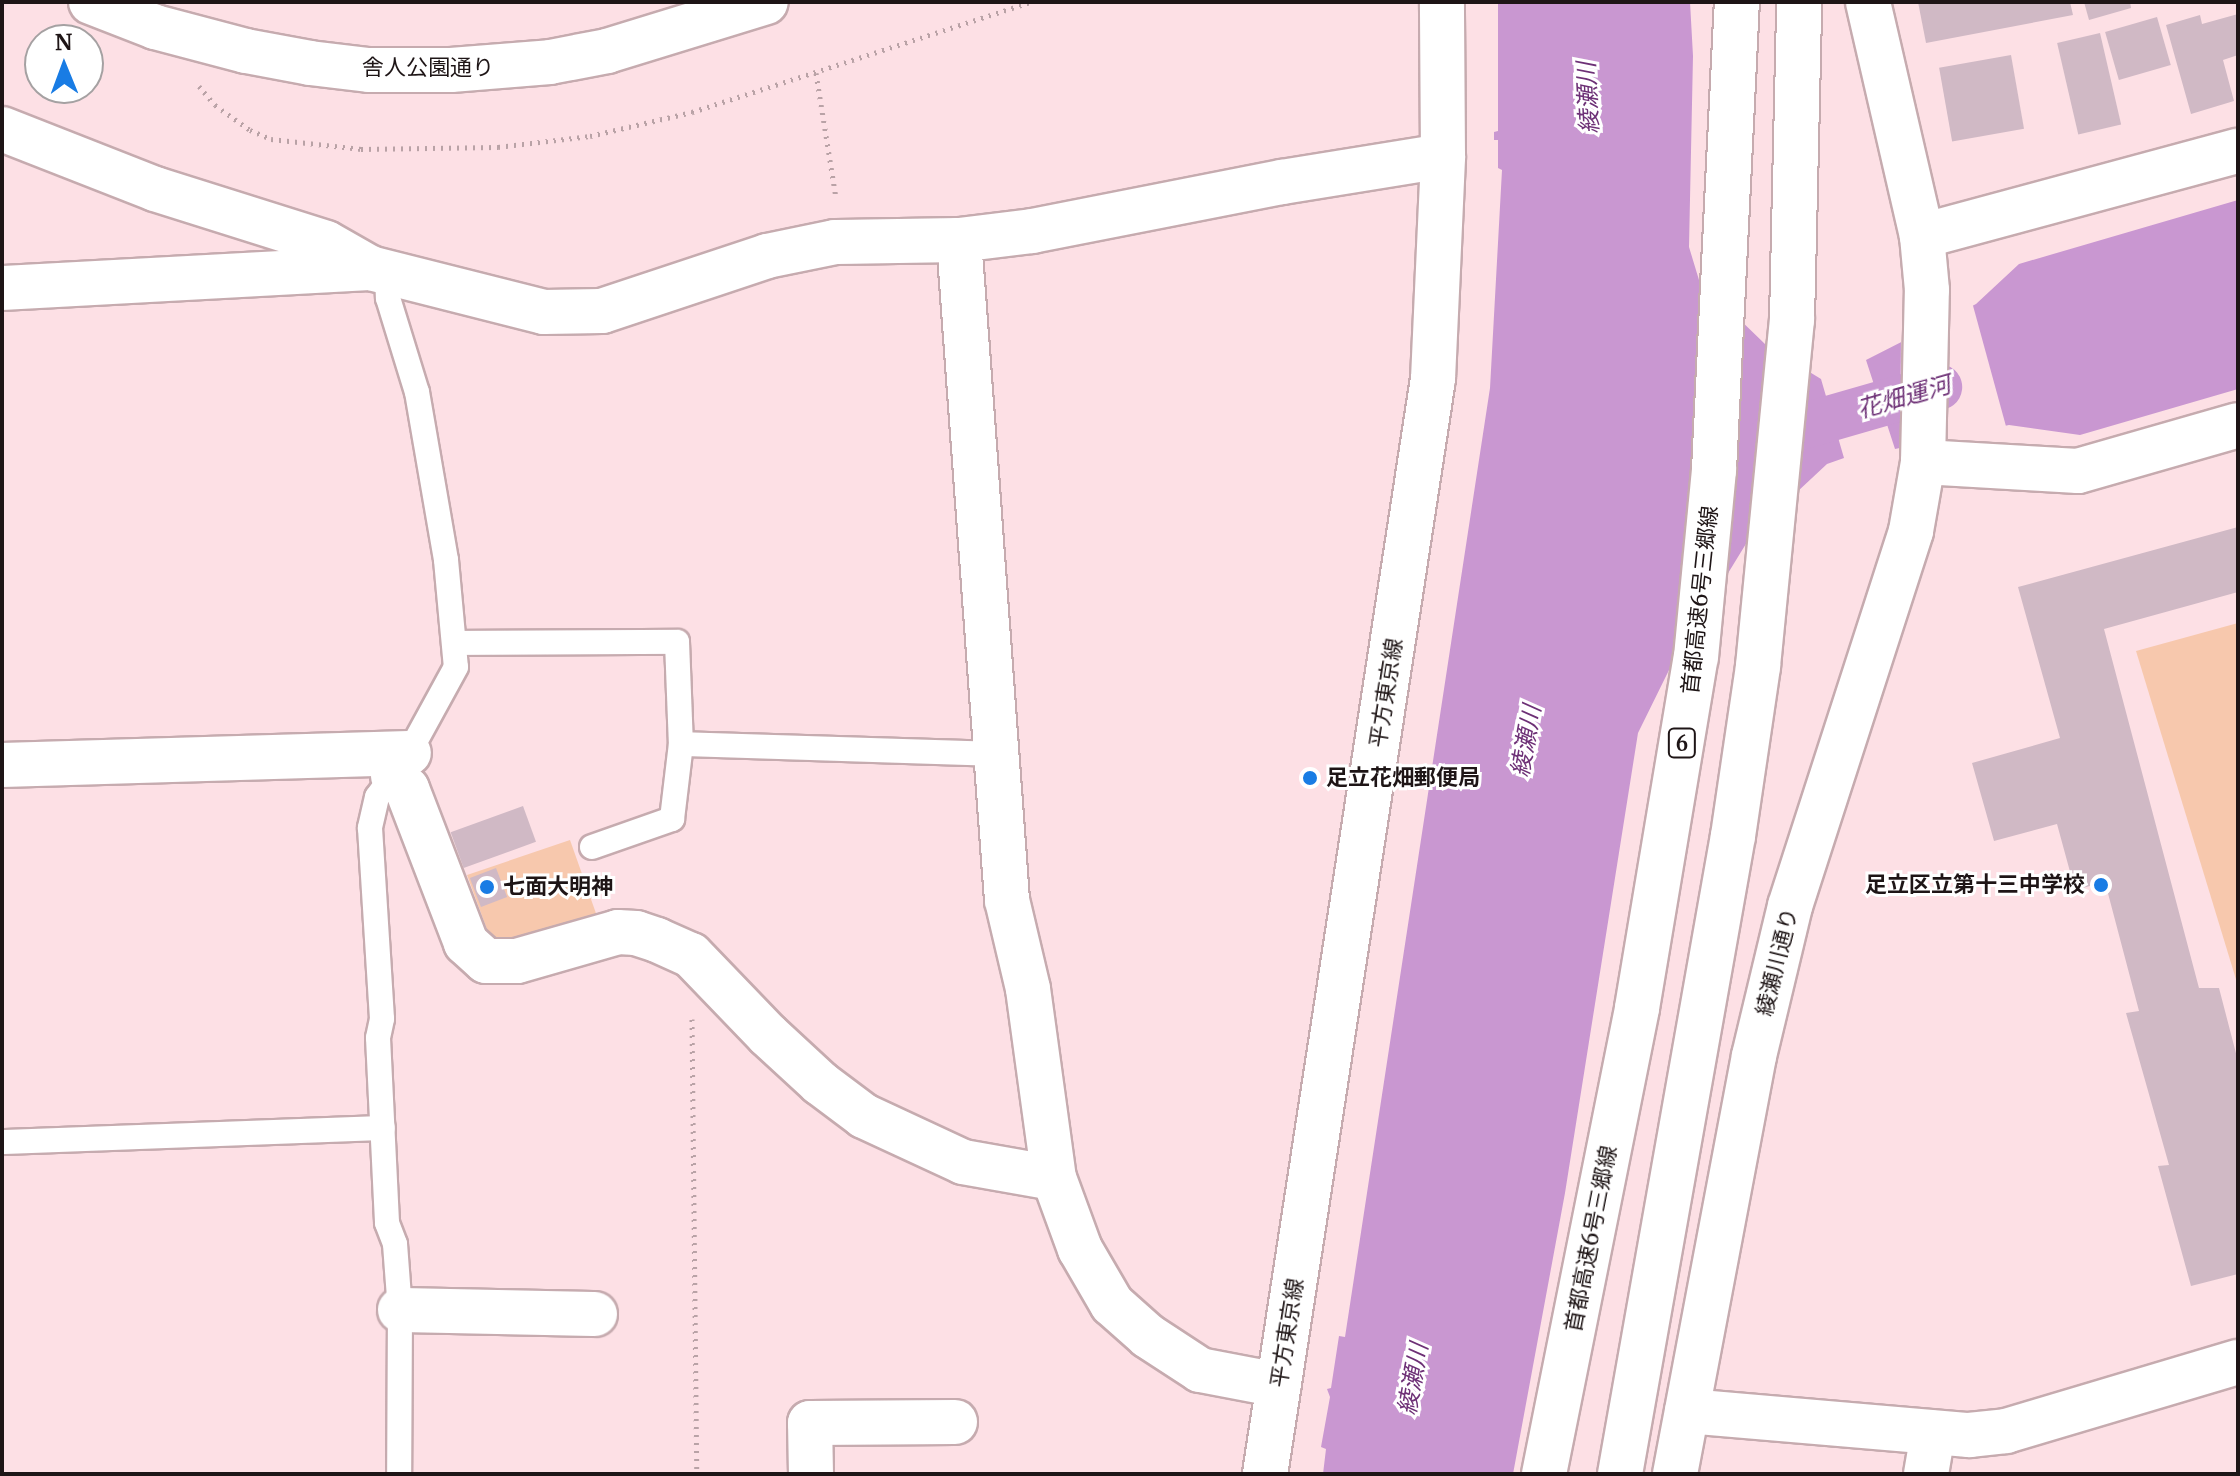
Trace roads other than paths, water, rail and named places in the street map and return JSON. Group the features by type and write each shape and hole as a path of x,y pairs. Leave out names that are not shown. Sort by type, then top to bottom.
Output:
{"main road":[{"name":"舎人公園通り","path":"91,2 155,27 246,51 369,70 451,70 550,62 607,51 766,2"},
{"name":"平方東京線","path":"1265,1474 1433,379 1443,156 1442,2"},
{"name":"首都高速6号三郷線","path":"1544,1474 1637,1008 1696,657 1715,454 1737,2"},
{"path":"1620,1474 1733,836 1758,666 1792,320 1799,2"},
{"name":"綾瀬川通り","path":"1675,1474 1754,1056 1790,906 1911,531 1924,453 1927,290 1922,236 1868,2"},
{"path":"2,129 155,189 326,243 378,270 544,312 602,311 767,256 835,242 959,240 1032,231 1343,171 1443,156"},
{"path":"1922,236 2238,151"},
{"path":"959,240 1007,900 1028,989 1054,1178 1080,1249 1112,1304 1148,1336 1200,1370 1279,1385"},
{"path":"2,288 378,270"},
{"path":"1924,453 2078,471 2238,425"},
{"path":"2,765 401,764 407,789 466,943 486,961 517,961 618,932 636,933 691,955 768,1035 820,1083 864,1116 963,1162 1054,1178"},
{"path":"400,1310 595,1314"},
{"path":"1687,1411 1930,1454 1969,1435 2006,1431 2238,1362"},
{"path":"811,1474 810,1423 955,1422"}],"lane":[{"path":"378,270 417,392 446,560 456,643 456,667 401,764 377,797 370,828 382,1019 378,1038 387,1223 395,1244 400,1310 399,1474"},
{"path":"456,643 677,642 681,744 672,819 592,847"},
{"path":"681,744 995,754"},
{"path":"2,1142 383,1128"}],"water":[{"name":"綾瀬川","path":"1498,2 1690,2 1693,56 1689,247 1699,280 1767,346 1821,379 1844,458 1827,464 1752,534 1670,668 1638,733 1565,1193 1513,1474 1323,1474 1326,1449 1321,1447 1330,1397 1327,1389 1331,1388 1339,1336 1345,1337 1490,388 1502,170 1498,168 1498,140 1494,140 1494,132 1498,131"},
{"path":"2238,200 2238,389 2080,435 2009,425 1895,449 1866,360 1976,304 2019,264"}],"waterway":[{"name":"花畑運河","path":"1773,435 1939,387"}],"place":[{"name":"足立花畑郵便局","path":"1310,778"},
{"name":"足立区立第十三中学校","path":"2101,885"},
{"name":"七面大明神","path":"487,887"}]}
